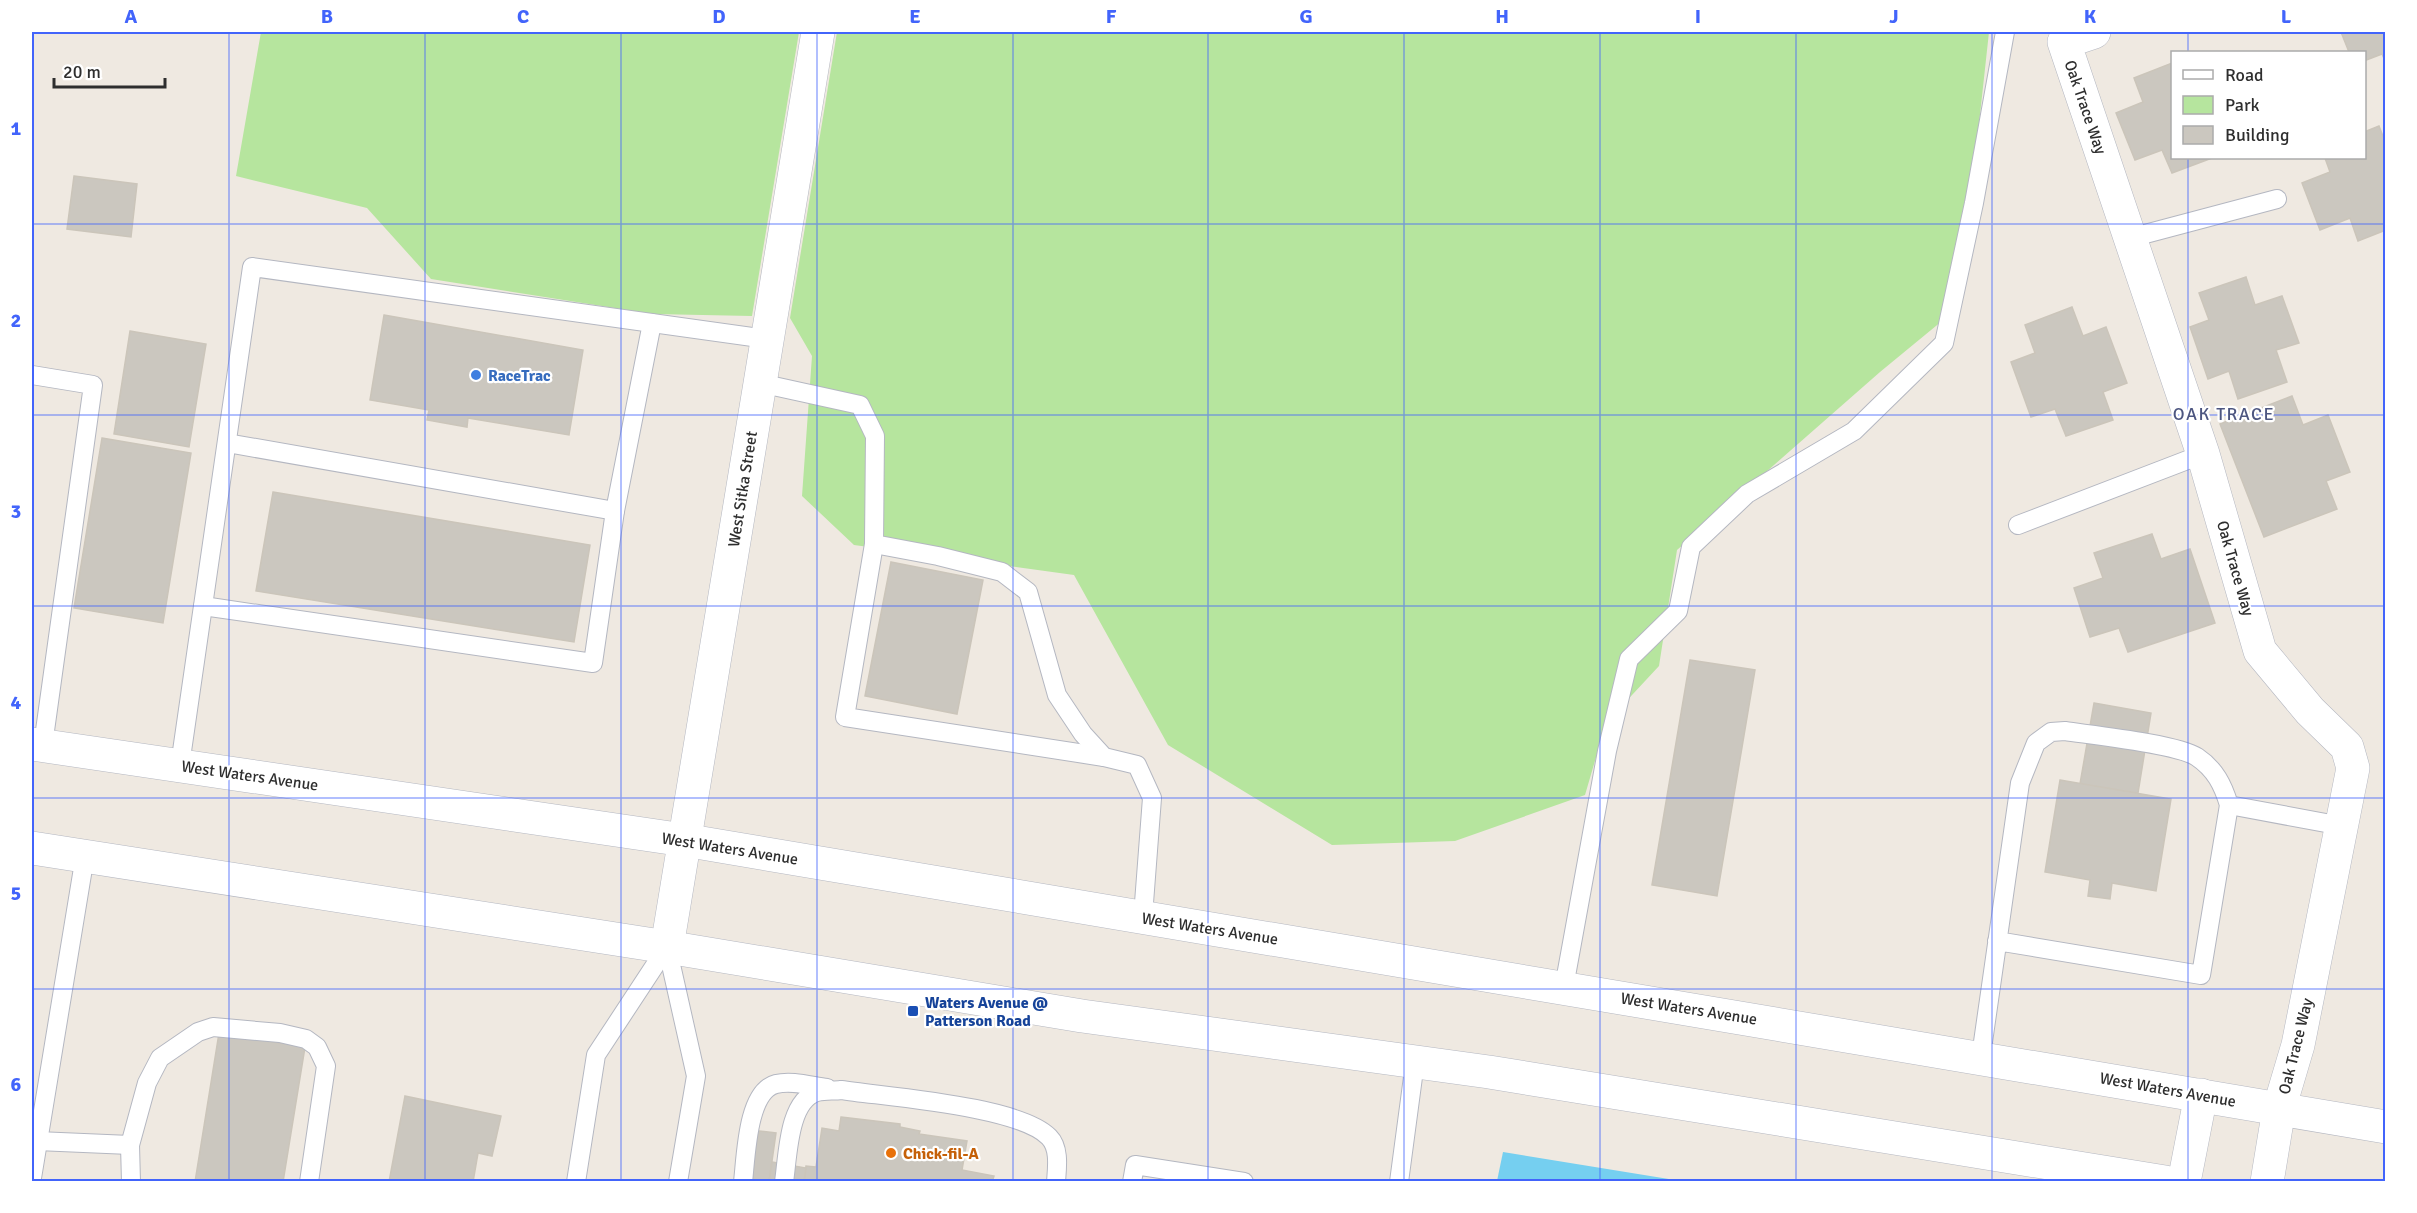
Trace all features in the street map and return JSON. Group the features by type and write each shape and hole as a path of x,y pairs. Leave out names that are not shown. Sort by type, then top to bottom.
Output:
{"main road":[{"name":"West Sitka Street","path":"667,947 818,32"},
{"name":"Oak Trace Way","path":"2094,32 2064,42 2203,454 2260,651 2310,711 2347,747 2353,768 2298,1045 2280,1109 2267,1182"},
{"name":"West Waters Avenue","path":"37,744 684,840 1981,1056 2385,1127"},
{"path":"32,848 667,947 1082,1016 1415,1062 2166,1182"},
{"path":"2184,1182 2201,1095"}],"lane":[{"path":"1564,987 1607,751 1629,659 1677,611 1691,547 1747,494 1854,431 1944,343 1974,203 2005,32"},
{"path":"2130,238 2277,199"},
{"path":"180,765 252,267 767,339"},
{"path":"203,606 593,663 615,511 652,323"},
{"path":"32,375 93,385 37,744"},
{"path":"760,382 860,405 875,436 874,544 845,717 1104,757 1137,765 1152,798 1143,916"},
{"path":"226,443 615,511"},
{"path":"2018,525 2203,454"},
{"path":"874,544 938,556 1002,572 1028,592 1058,695 1083,734 1104,757"},
{"path":"1981,1056 1997,941 2020,783 2036,743 2051,732 2065,731 2191,754 2222,781 2229,805 2201,975 1997,941"},
{"path":"2229,805 2342,826"},
{"path":"32,1178 85,856"},
{"path":"576,1182 596,1055 667,947"},
{"path":"667,947 696,1076 678,1182"},
{"path":"131,1182 130,1145 147,1083 160,1058 198,1032 213,1027 280,1033 306,1039 317,1047 326,1066 309,1182"},
{"path":"1399,1182 1415,1062"},
{"path":"743,1182 754,1107 765,1089 776,1084 793,1083 969,1109 1030,1124 1051,1138 1057,1154 1056,1182"},
{"path":"784,1182 792,1129 800,1104 817,1092 841,1090"},
{"path":"37,1141 130,1145"},
{"path":"1132,1182 1135,1165 1244,1182"}],"green space":[{"path":"261,32 799,32 752,316 653,314 431,279 367,208 236,176"},
{"path":"837,32 1989,32 1959,307 1880,372 1677,550 1659,666 1606,723 1585,795 1455,841 1332,845 1168,745 1074,575 854,545 802,496 812,356 790,318"}],"water":[{"path":"1503,1152 1681,1181 1497,1181"}],"building":[{"path":"2341,32 2386,32 2386,63 2382,54 2366,60 2366,51 2349,51"},
{"path":"2171,63 2171,159 2209,159 2172,173 2162,150 2135,160 2116,113 2143,102 2134,78"},
{"path":"2379,126 2386,144 2386,230 2358,241 2350,218 2320,230 2302,183 2330,172 2325,159 2366,159 2366,131"},
{"path":"74,176 137,184 131,237 67,229"},
{"path":"2246,277 2255,305 2282,296 2299,343 2276,350 2287,382 2238,399 2229,371 2208,379 2190,327 2209,320 2199,293"},
{"path":"2072,307 2083,336 2106,327 2127,383 2103,392 2113,420 2066,436 2055,409 2031,417 2011,362 2035,353 2025,325"},
{"name":"RaceTrac","path":"384,315 583,350 569,435 468,418 467,427 427,420 429,410 370,400"},
{"path":"130,331 206,344 189,447 114,434"},
{"path":"2292,396 2303,425 2328,415 2350,472 2326,481 2337,509 2264,537 2220,424"},
{"path":"102,438 191,453 163,623 74,608"},
{"path":"273,492 590,545 574,642 256,591"},
{"path":"2152,534 2161,559 2190,549 2215,623 2128,652 2119,628 2090,637 2074,588 2103,578 2094,553"},
{"path":"891,562 983,580 957,714 865,696"},
{"path":"1690,660 1755,670 1717,896 1652,885"},
{"path":"2094,703 2151,713 2138,793 2080,784"},
{"path":"2060,780 2171,799 2156,891 2112,883 2110,899 2088,896 2090,880 2045,872"},
{"path":"219,1033 305,1047 283,1182 195,1182"},
{"path":"405,1096 501,1116 492,1156 478,1153 473,1182 389,1182"},
{"name":"Chick-fil-A","path":"841,1117 900,1124 900,1127 920,1131 919,1134 967,1141 962,1170 994,1176 992,1182 804,1182 806,1166 816,1167 822,1128 839,1131"},
{"path":"759,1131 776,1133 769,1182 749,1181"},
{"path":"772,1162 806,1168 804,1182 769,1182"}],"place":[{"name":"RaceTrac","path":"476,375"},
{"name":"Waters Avenue @ Patterson Road","path":"913,1011"},
{"name":"Chick-fil-A","path":"891,1153"}],"district":[{"name":"OAK TRACE","path":"2224,414"}]}
